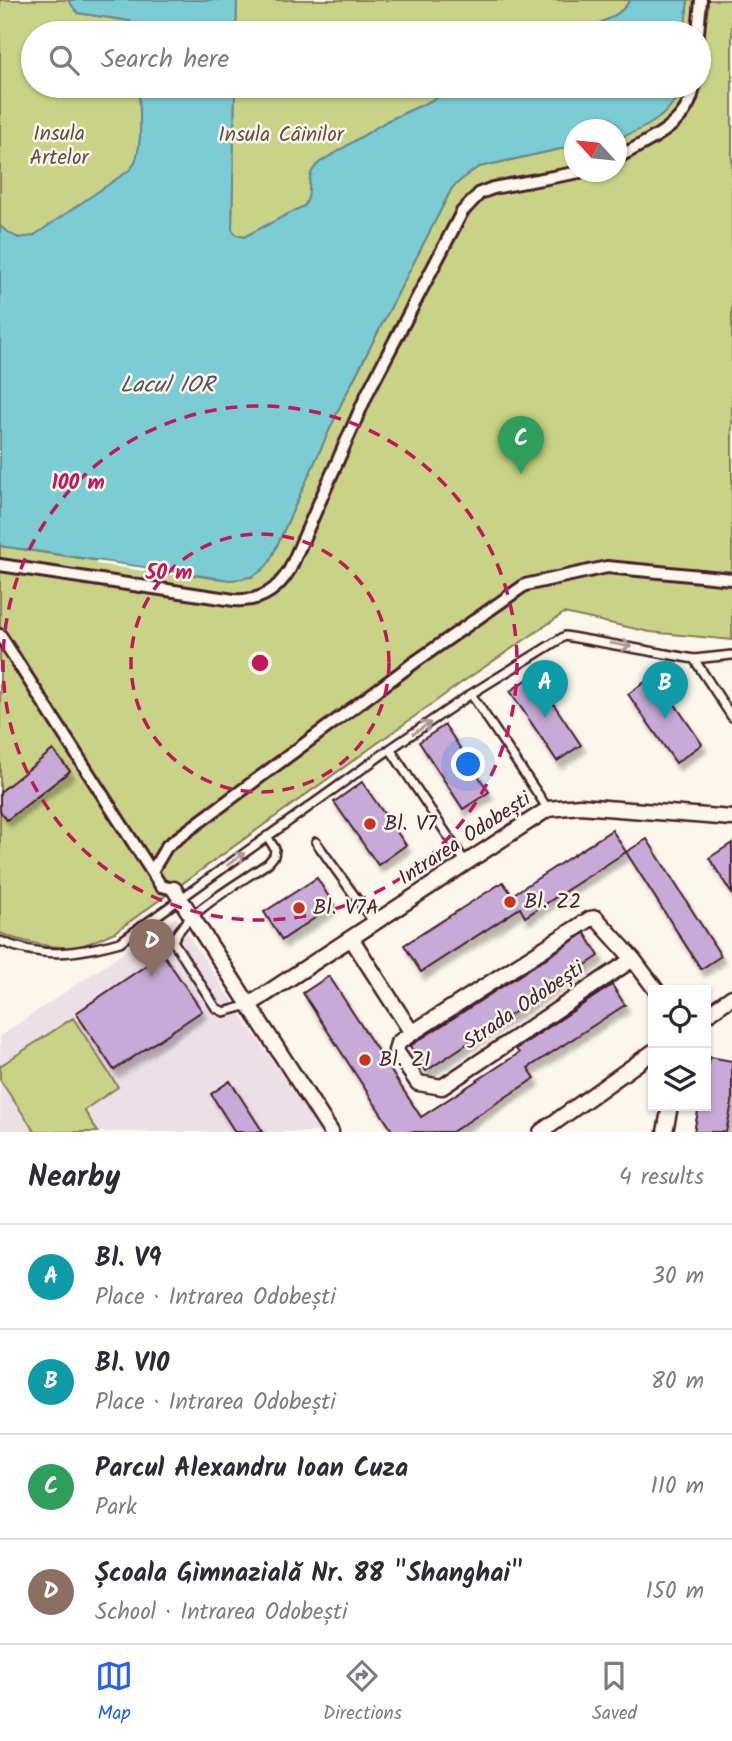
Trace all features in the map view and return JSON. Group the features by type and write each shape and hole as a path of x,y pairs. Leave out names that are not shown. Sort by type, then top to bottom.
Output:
{"street":[{"path":"699,21 701,0"},
{"path":"627,152 673,124 691,98"},
{"path":"0,565 234,600 256,600 273,590 290,569 368,392 462,212 480,193 493,188 564,175"},
{"path":"152,871 167,846 415,662 525,585 607,567 732,579"},
{"path":"0,635 161,886 178,895 331,1132"},
{"name":"Intrarea Odobești","path":"249,1005 548,809 580,806 732,818"},
{"name":"Strada Odobești","path":"633,959 442,1087 418,1083 397,1051 398,1043 412,1033 590,919 596,918 601,922 633,959 652,985"},
{"path":"351,939 412,1033"},
{"path":"711,1012 732,997"},
{"path":"541,1132 648,1056"},
{"path":"665,1132 669,1111"}],"lane":[{"path":"0,941 20,949 48,954 90,950 120,942 178,895 390,749 471,694 565,636 694,659 732,655"},
{"path":"694,659 732,718"},
{"path":"471,694 548,809"},
{"path":"390,749 466,864"},
{"path":"249,1005 224,1012 216,1008 173,942 178,931 192,917 268,863 274,856 275,849 267,836"},
{"path":"316,842 374,924"}],"shaded area":[{"path":"176,917 320,1132 0,1132 0,1036"}],"green space":[{"name":"Insula Artelor","path":"0,0 68,0 78,13 130,21 21,21 21,98 139,98 138,152 131,169 46,229 20,238 0,226"},
{"path":"237,0 630,0 620,12 604,21 236,21"},
{"path":"688,0 732,0 732,640 650,632 564,613 461,683 115,932 74,947 19,940 0,933 0,546 219,579 253,577 272,556 342,402 452,188 479,167 564,148 564,182 627,182 627,134 655,120 676,98 711,98 711,21 685,21"},
{"name":"Insula Câinilor","path":"235,98 437,98 387,121 319,163 311,174 309,195 304,206 244,237 236,235 232,229"},
{"path":"73,1018 118,1087 84,1110 98,1132 35,1132 0,1080 0,1066"}],"water":[{"path":"68,0 237,0 236,21 130,21 78,13"},
{"path":"630,0 688,0 685,21 604,21 626,6"},
{"name":"Lacul IOR","path":"139,98 235,98 232,229 236,235 244,237 304,206 309,195 311,174 319,163 387,121 437,98 676,98 656,120 627,134 627,119 564,119 564,148 479,167 452,188 342,402 270,561 253,576 230,580 0,546 0,227 18,238 33,236 131,169 140,141"}],"pier":[{"path":"96,561 185,574 184,577 96,564"}],"building":[{"path":"534,675 581,745 557,761 510,691"},
{"path":"655,675 702,744 676,763 628,694"},
{"path":"445,725 489,792 463,809 419,742"},
{"path":"53,750 70,771 7,820 0,811 0,792"},
{"name":"Bl. V7","path":"362,782 406,845 378,865 334,802"},
{"name":"Bl. Z2","path":"612,830 626,852 525,917 520,908 421,972 404,945 503,882 512,895"},
{"name":"Bl. Z2","path":"647,839 721,956 701,969 626,852"},
{"path":"732,843 732,894 709,858"},
{"name":"Bl. V7A","path":"317,878 334,905 282,940 264,912"},
{"path":"585,933 599,956 426,1071 410,1046"},
{"path":"163,954 202,1011 114,1070 76,1013"},
{"name":"Bl. Z1","path":"329,976 421,1117 519,1053 516,1049 612,985 625,1005 528,1068 535,1078 452,1132 393,1132 303,993"},
{"path":"711,1057 732,1061 732,1103 726,1132 694,1132 698,1111 711,1111"},
{"path":"230,1081 263,1132 235,1132 211,1094"}],"place":[{"name":"Parcul Alexandru Ioan Cuza","path":"521,474"},
{"name":"Bl. V9","path":"545,718"},
{"name":"Bl. V10","path":"665,719"},
{"name":"Bl. V7","path":"370,824"},
{"name":"Bl. Z2","path":"510,902"},
{"name":"Bl. V7A","path":"299,908"},
{"name":"Școala Gimnazială Nr. 88 \"Shanghai\"","path":"152,977"},
{"name":"Bl. Z1","path":"365,1060"}]}
